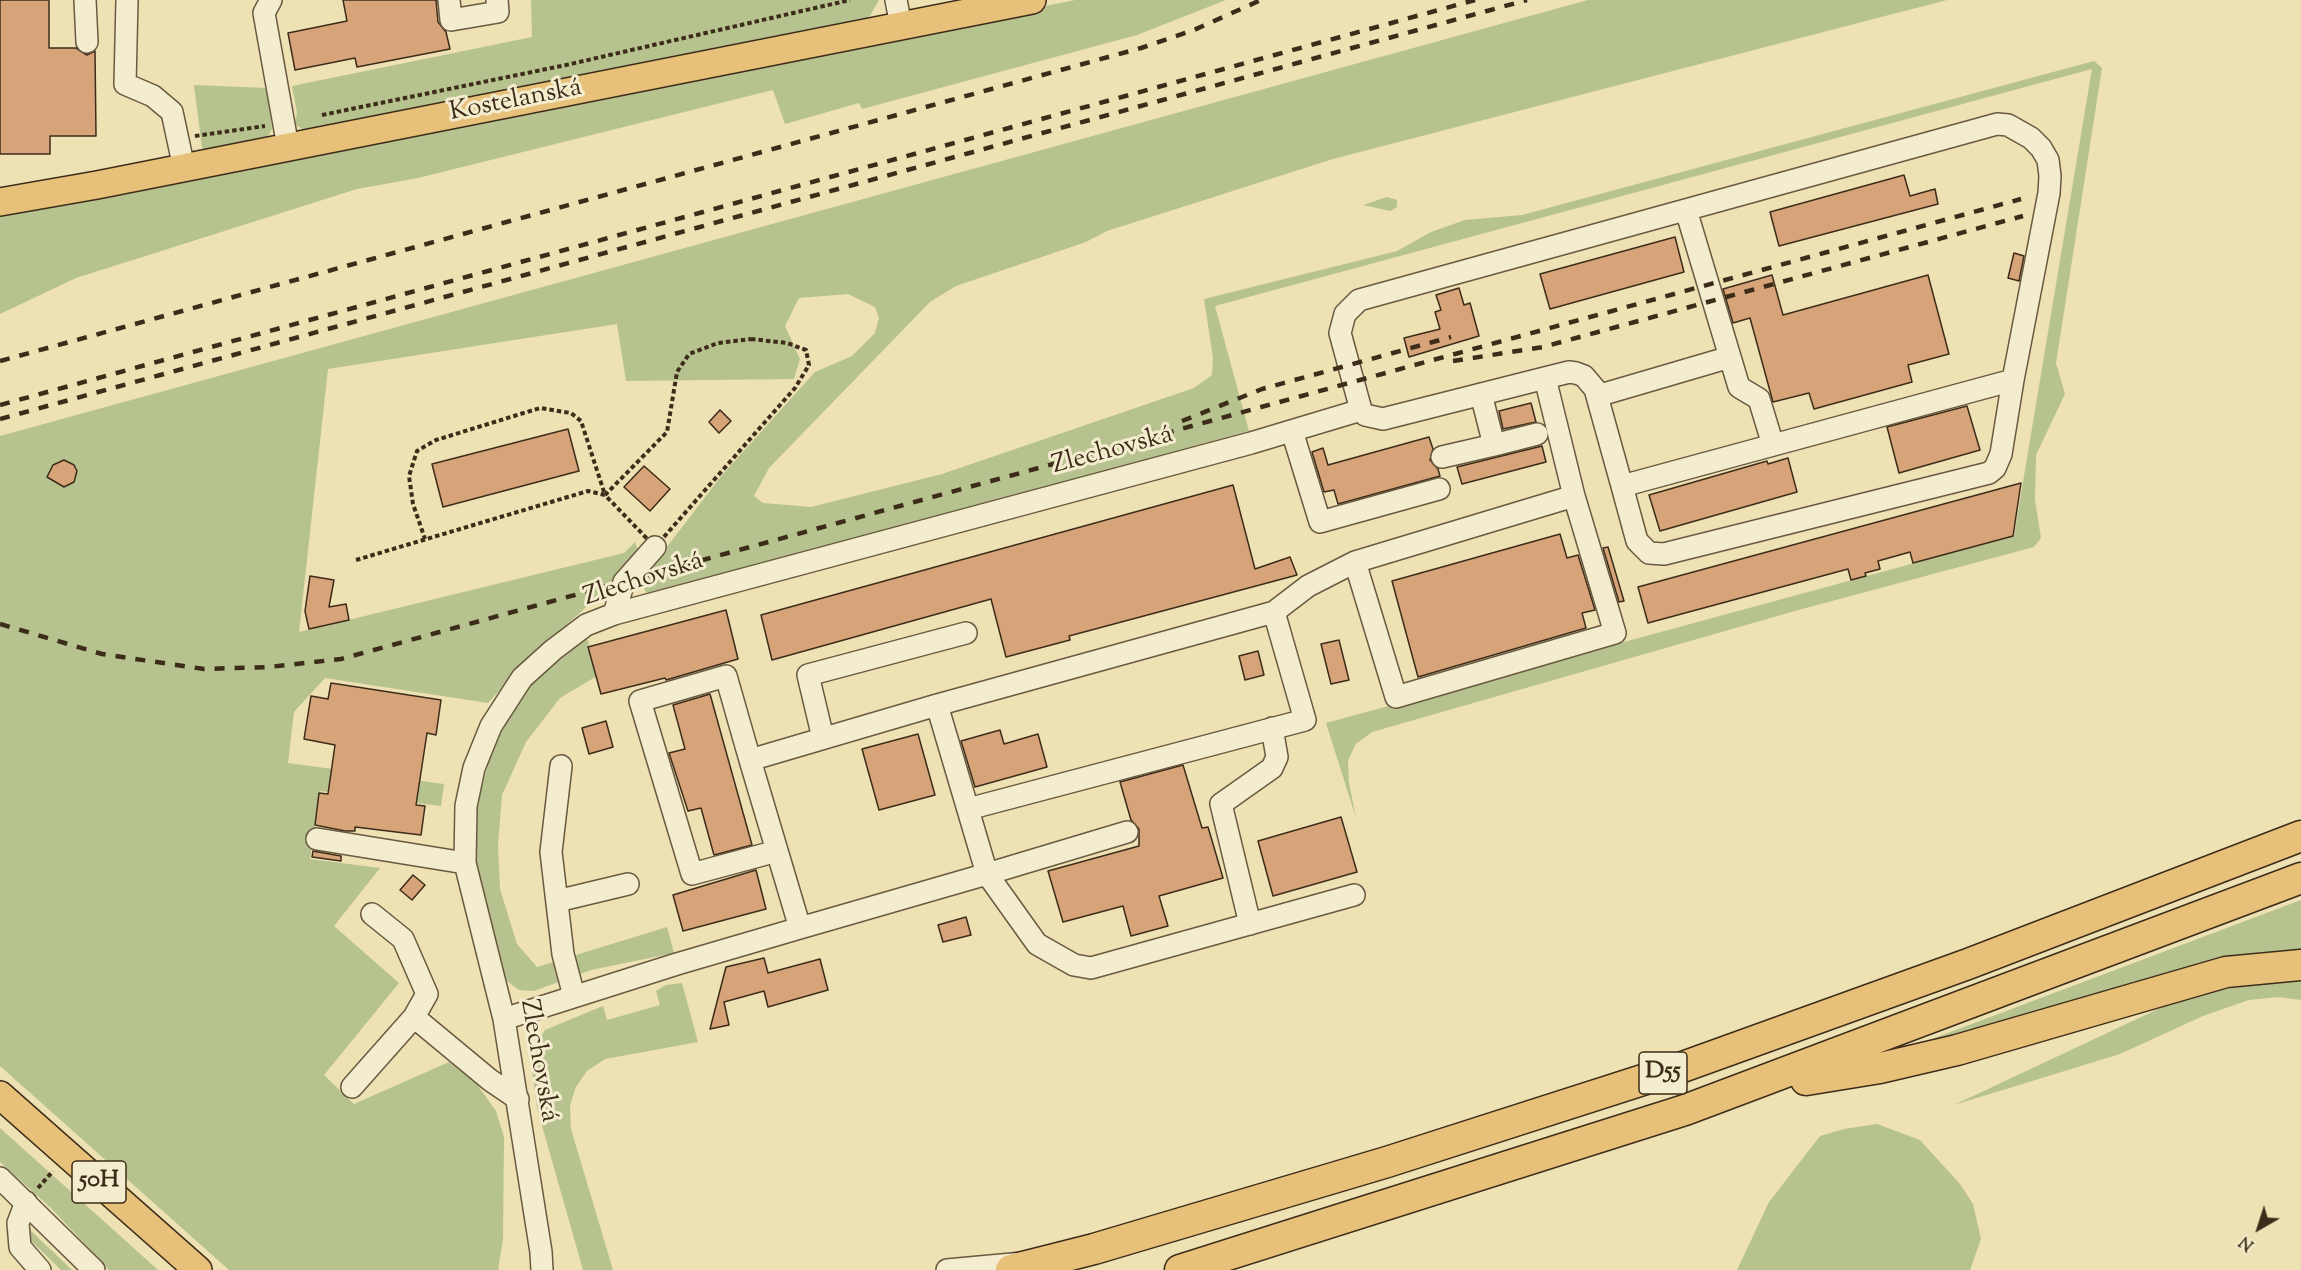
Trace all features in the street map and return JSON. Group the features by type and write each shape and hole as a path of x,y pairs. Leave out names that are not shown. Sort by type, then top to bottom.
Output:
{"highway":[{"name":"D55","path":"1011,1270 1094,1249 1387,1162 1677,1069 1968,964 2301,836"},
{"name":"D55","path":"1180,1270 1685,1110 2301,878"},
{"path":"1743,1089 1880,1068 1957,1050 2226,972 2301,965"}],"main road":[{"name":"Kostelanská","path":"0,202 184,168 285,135 901,26 1032,0"},
{"name":"50H","path":"0,1095 198,1270"}],"street":[{"path":"84,0 87,42"},
{"path":"127,0 126,84 158,100 172,112 184,168"},
{"path":"271,0 264,13 285,135"},
{"path":"449,0 451,20 498,12 497,0"},
{"path":"896,0 901,26"},
{"path":"1998,124 2019,130 2041,148 2048,160 2049,193 1999,462 1989,473 1983,475 1655,555 1642,548 1637,541 1597,396 1591,383 1576,373 1569,372 1383,419 1371,418 1360,410 1340,333 1345,314 1359,300 1686,210 1998,124"},
{"path":"1686,210 1739,387 1759,399 1773,445"},
{"path":"1597,396 1730,357"},
{"path":"1355,562 1396,697 1615,633 1574,496 1545,378"},
{"path":"1622,486 2013,380"},
{"path":"1481,394 1494,445"},
{"name":"Zlechovská","path":"542,1270 518,1099 504,1019 465,863 466,806 474,768 491,726 508,696 522,678 586,625 614,614 1251,443 1360,410"},
{"path":"1292,431 1320,522 1439,489"},
{"path":"1442,457 1538,434"},
{"path":"750,760 937,705 1274,612 1308,586 1355,562 1574,496"},
{"path":"614,614 624,582 655,547"},
{"path":"968,808 1305,720 1274,612"},
{"path":"823,738 808,675 966,633"},
{"path":"777,851 692,874 640,700 726,675 800,928"},
{"path":"937,705 987,873 1037,944 1074,965 1091,968 1354,895"},
{"path":"1250,924 1221,804 1272,768 1277,757 1272,728"},
{"path":"561,766 551,852 563,954 574,996"},
{"path":"504,1019 800,928 1126,832"},
{"path":"317,839 465,863"},
{"path":"557,901 628,884"},
{"path":"352,1087 414,1017 427,994 403,939 372,914"},
{"path":"414,1017 490,1080 518,1099"},
{"path":"0,1178 94,1270"},
{"path":"26,1202 18,1223 20,1247 40,1270"},
{"path":"947,1270 1018,1264 1094,1249"}],"path":[{"path":"187,138 285,135 566,65 850,0"},
{"path":"425,539 413,504 408,476 417,451 436,440 540,408 564,411 581,421 605,495 655,547 795,388 809,365 806,350 787,343 751,339 718,343 689,354 677,372 667,432 605,495"},
{"path":"356,560 588,491 605,495"}],"green space":[{"path":"531,0 879,0 870,16 859,23 306,132 295,124 297,112 292,86 532,37"},
{"path":"1075,0 1226,0 1137,35 862,109 859,103 785,124 773,90 418,178 357,189 76,278 0,314 0,217"},
{"path":"1588,0 1947,0 1333,159 1107,231 1086,242 956,286 930,302 769,468 754,496 763,503 811,507 942,474 1194,388 1212,375 1213,358 1204,299 1397,251 1431,232 1465,220 1522,215 2094,61 2102,68 2056,363 2065,394 2036,455 2035,500 2041,538 2034,547 1802,609 1372,732 1356,744 1348,760 1349,783 1356,818 1326,723 2014,536 2092,69 1215,306 1249,431 652,594 646,592 640,582 722,475 815,372 852,356 875,333 879,318 875,307 848,294 799,298 785,326 800,359 794,379 626,381 617,324 328,369 299,632 624,553 635,542 638,550 629,564 582,611 531,656 488,703 325,678 294,712 288,763 444,784 441,806 320,791 310,859 380,868 334,926 399,983 324,1075 354,1104 449,1062 476,1083 496,1111 504,1137 503,1239 498,1270 229,1270 0,1066 0,436"},
{"path":"194,85 267,88 272,129 268,136 261,141 208,152 202,148"},
{"path":"1387,197 1397,200 1397,207 1390,211 1363,205"},
{"path":"583,636 587,638 597,676 560,698 526,742 502,795 498,845 500,889 517,944 537,967 667,927 674,953 591,970 534,991 519,990 507,981 497,961 479,888 474,840 477,804 494,744 511,712 538,676"},
{"path":"2301,900 2301,955 1892,1054"},
{"path":"2301,980 2301,1000 2278,997 2249,1000 2203,1016 2120,1054 1954,1105 2190,994"},
{"path":"682,983 698,1042 605,1059 587,1071 576,1087 570,1105 571,1129 613,1270 583,1270 537,1108 530,1054 545,1030 603,1006 607,1020 660,1005 656,991 666,985"},
{"path":"1877,1124 1920,1140 1960,1184 1973,1204 1981,1239 1970,1270 1737,1270 1769,1202 1820,1136 1844,1129"},
{"path":"0,1128 158,1270 109,1270 52,1209 0,1162"},
{"path":"29,1229 72,1270 61,1270 24,1234"}],"building":[{"path":"0,0 49,0 49,48 76,48 87,55 95,51 96,136 50,136 50,154 0,154"},
{"path":"343,0 436,0 438,22 446,32 450,49 357,67 355,58 295,70 288,33 347,21"},
{"path":"1904,175 1910,196 1935,189 1938,204 1779,246 1770,212"},
{"path":"1675,237 1684,272 1550,309 1540,274"},
{"path":"2014,253 2024,256 2019,281 2008,278"},
{"path":"1772,275 1783,315 1928,275 1949,354 1908,365 1912,382 1814,409 1809,393 1773,402 1750,318 1733,323 1723,289"},
{"path":"1459,288 1464,305 1470,303 1479,336 1409,357 1404,338 1440,329 1435,312 1441,310 1436,295"},
{"path":"1531,403 1536,422 1503,429 1499,411"},
{"path":"1967,406 1980,450 1899,473 1887,427"},
{"path":"720,410 731,421 719,433 709,422"},
{"path":"568,429 579,471 443,507 432,464"},
{"path":"1429,437 1433,449 1430,460 1438,469 1440,476 1338,504 1334,490 1324,492 1312,452 1323,448 1328,465"},
{"path":"1542,446 1546,462 1462,484 1457,467"},
{"path":"1788,458 1797,492 1660,531 1649,495 1767,461 1768,464"},
{"path":"64,460 74,465 77,471 74,482 64,487 47,477 53,465"},
{"path":"644,466 670,489 650,511 624,487"},
{"path":"2021,483 2013,536 1913,563 1910,552 1878,561 1880,569 1865,573 1866,576 1851,580 1848,569 1648,623 1638,587"},
{"path":"1233,485 1255,569 1290,557 1297,575 1069,636 1070,640 1006,657 991,599 772,660 761,615"},
{"path":"1560,534 1567,558 1578,555 1595,610 1582,613 1586,628 1418,677 1392,581"},
{"path":"1608,547 1624,601 1619,602 1603,548"},
{"path":"310,576 334,580 329,607 346,604 349,620 309,629 305,611"},
{"path":"726,610 738,659 666,680 665,678 601,694 588,647"},
{"path":"1339,640 1349,680 1331,684 1321,644"},
{"path":"1258,651 1264,675 1245,680 1239,656"},
{"path":"331,683 441,700 436,735 427,733 416,805 425,806 421,835 355,827 355,831 345,831 315,825 319,793 328,794 335,745 304,739 311,696 328,699"},
{"path":"710,694 752,845 714,855 701,808 688,811 669,753 685,749 673,705"},
{"path":"606,721 613,747 589,754 582,728"},
{"path":"1000,730 1004,744 1038,734 1047,767 975,787 961,741"},
{"path":"918,734 935,795 879,810 862,749"},
{"path":"1183,765 1202,828 1208,827 1223,878 1159,896 1168,926 1131,936 1123,906 1063,922 1048,871 1139,846 1139,829 1131,820 1120,782"},
{"path":"1341,817 1357,872 1273,896 1258,841"},
{"path":"313,851 341,856 341,861 312,857"},
{"path":"756,870 766,909 683,931 673,895"},
{"path":"413,875 425,885 412,900 400,890"},
{"path":"966,917 971,935 943,942 938,925"},
{"path":"764,958 768,973 820,959 828,990 768,1007 764,991 724,1002 729,1025 710,1029 726,967"}],"railway":[{"path":"0,361 1141,48 1194,30 1261,0"},
{"path":"0,405 1475,0"},
{"path":"0,419 1527,0"},
{"path":"0,624 102,654 204,669 269,667 341,659 2021,199"},
{"path":"1453,361 1543,347 2023,216"},
{"path":"1182,421 1262,389 1451,337"}]}
